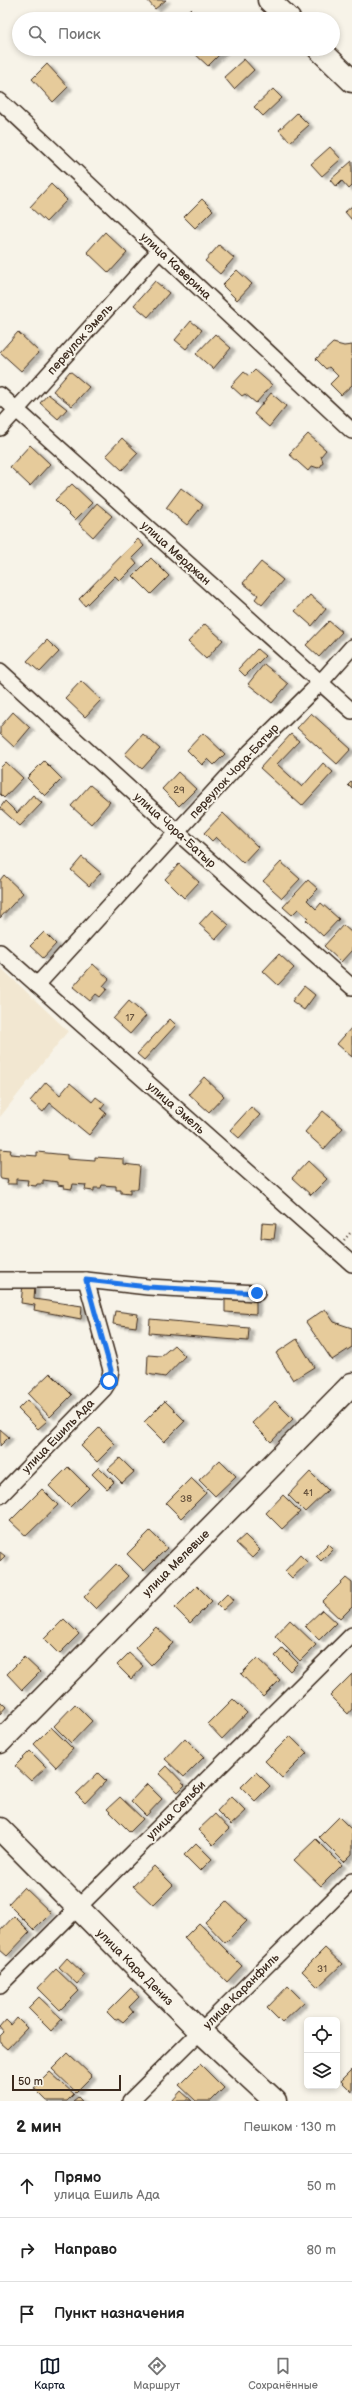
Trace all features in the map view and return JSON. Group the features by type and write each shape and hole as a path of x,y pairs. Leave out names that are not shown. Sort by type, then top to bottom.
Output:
{"street":[{"path":"269,0 281,12"},
{"path":"326,56 352,81"},
{"name":"улица Каверина","path":"0,101 352,431"},
{"name":"переулок Эмель","path":"0,428 160,250"},
{"name":"улица Мерджан","path":"0,395 352,711"},
{"name":"переулок Чора-Батыр","path":"37,985 178,833 250,752 320,683 352,647"},
{"name":"улица Чора-Батыр","path":"0,671 178,833 352,987"},
{"name":"улица Эмель","path":"0,952 352,1264"},
{"path":"0,1280 86,1280 148,1287 257,1293"},
{"name":"улица Ешиль Ада","path":"0,1496 104,1389 109,1381 111,1370 86,1280"},
{"name":"улица Мелевше","path":"0,1742 352,1384"},
{"name":"улица Сельби","path":"0,1985 352,1635"},
{"name":"улица Кара Дениз","path":"0,1829 77,1909 200,2031 275,2101"},
{"name":"улица Каранфиль","path":"130,2101 352,1881"}],"shaded area":[{"path":"0,967 68,1031 0,1117"}],"building":[{"path":"147,0 166,0 155,9"},
{"path":"197,56 218,56 208,66"},
{"path":"244,59 254,70 234,89 224,77"},
{"path":"47,64 68,87 53,102 32,79"},
{"path":"273,89 282,98 263,116 254,107"},
{"path":"297,113 309,125 290,142 279,130"},
{"path":"330,147 341,159 322,176 311,164"},
{"path":"352,161 352,186 349,189 342,181 336,187 330,180"},
{"path":"51,184 67,200 46,222 30,207"},
{"path":"202,199 213,210 195,228 184,217"},
{"path":"352,206 352,220 345,212"},
{"path":"105,232 127,253 109,273 87,252"},
{"path":"219,245 234,258 220,274 205,261"},
{"path":"237,270 252,284 237,300 222,285"},
{"path":"155,281 169,293 148,317 134,305"},
{"path":"191,321 202,330 186,349 175,340"},
{"path":"18,332 39,352 21,371 0,352"},
{"path":"215,334 231,348 213,369 196,354"},
{"path":"333,343 344,346 352,345 352,385 341,395 330,384 338,376 329,367 326,369 316,359"},
{"path":"255,370 272,385 256,403 245,394 242,396 231,386 244,372 249,376"},
{"path":"70,371 89,387 72,406 53,391"},
{"path":"271,393 286,406 269,427 254,414"},
{"path":"48,394 67,409 58,419 40,403"},
{"path":"308,434 326,450 321,456 323,462 321,466 318,468 312,466 308,471 289,454"},
{"path":"122,438 138,453 122,470 106,455"},
{"path":"30,445 50,464 30,486 10,467"},
{"path":"72,484 92,503 75,520 55,500"},
{"path":"181,488 203,505 187,525 166,508"},
{"path":"97,503 112,516 93,537 79,524"},
{"path":"138,539 144,546 132,558 137,564 120,581 115,576 85,606 79,599"},
{"path":"151,558 169,576 151,594 133,576"},
{"path":"261,562 283,580 262,605 255,599 258,595 243,583"},
{"path":"310,595 326,609 312,626 295,611"},
{"path":"329,621 342,632 319,657 306,645"},
{"path":"205,624 223,640 206,659 188,642"},
{"path":"47,640 59,652 40,672 27,661"},
{"path":"257,649 265,656 245,676 238,669"},
{"path":"264,664 288,684 272,703 248,684"},
{"path":"81,681 101,700 85,717 65,698"},
{"path":"13,712 30,728 14,747 0,734 0,727"},
{"path":"311,713 351,749 337,764 297,728"},
{"path":"203,733 225,754 214,765 208,759 202,765 187,750"},
{"path":"143,734 160,749 142,769 125,754"},
{"path":"291,734 299,741 277,764 302,787 323,763 333,772 302,806 260,768"},
{"path":"44,761 62,779 45,796 27,778"},
{"path":"6,762 23,778 4,798 0,794 0,768"},
{"path":"178,772 196,789 179,806 162,789"},
{"path":"352,781 352,789 348,785"},
{"path":"90,785 110,802 91,824 71,806"},
{"path":"33,795 42,803 20,826 0,808 5,801 17,813"},
{"path":"223,813 258,847 243,863 216,837 212,841 204,833"},
{"path":"82,857 101,873 89,886 71,870"},
{"path":"281,862 300,879 282,898 263,881"},
{"path":"179,864 199,882 184,898 165,879"},
{"path":"4,875 23,893 0,918 0,880"},
{"path":"308,880 318,889 307,900 316,909 321,903 339,919 323,936 306,920 308,918 298,909 292,915 283,907"},
{"path":"212,910 229,925 216,939 199,924"},
{"path":"343,925 352,933 352,950 341,962 324,946"},
{"path":"44,932 56,944 43,958 30,946"},
{"path":"279,954 294,968 278,985 263,971"},
{"path":"93,964 109,979 103,986 107,989 100,997 96,994 90,1001 73,987"},
{"path":"304,986 315,995 304,1010 292,1001"},
{"path":"129,1001 146,1016 130,1034 113,1019"},
{"path":"170,1019 176,1025 144,1060 137,1054"},
{"path":"352,1027 352,1057 337,1044"},
{"path":"204,1077 224,1096 209,1112 189,1094"},
{"path":"46,1082 60,1095 70,1083 92,1102 96,1097 105,1104 101,1109 106,1113 89,1135 50,1103 43,1112 30,1101"},
{"path":"251,1107 260,1115 239,1138 230,1130"},
{"path":"323,1111 343,1128 324,1149 305,1132"},
{"path":"0,1149 11,1150 10,1154 37,1156 37,1152 67,1155 67,1159 95,1161 95,1157 124,1159 124,1164 140,1166 138,1189 130,1189 130,1194 121,1193 121,1190 116,1190 116,1186 102,1185 101,1188 94,1188 94,1191 85,1190 86,1185 73,1184 72,1189 64,1188 64,1186 58,1185 58,1182 43,1180 43,1184 37,1184 36,1186 27,1185 28,1180 16,1179 16,1184 7,1184 8,1180 1,1179 0,1177"},
{"path":"308,1161 327,1179 311,1195 292,1178"},
{"path":"262,1223 276,1224 274,1239 261,1238"},
{"path":"23,1284 35,1285 34,1299 82,1306 81,1319 34,1310 35,1305 21,1303"},
{"path":"225,1299 256,1301 256,1314 225,1312"},
{"path":"325,1309 334,1322 352,1328 352,1347 332,1360 306,1322"},
{"path":"115,1311 138,1314 136,1327 113,1324"},
{"path":"150,1319 249,1328 248,1341 149,1333"},
{"path":"297,1339 314,1367 293,1380 276,1353"},
{"path":"174,1345 185,1356 165,1377 147,1374 148,1355 161,1356"},
{"path":"50,1373 72,1395 50,1417 28,1394"},
{"path":"27,1400 47,1421 38,1429 18,1409"},
{"path":"165,1401 185,1421 164,1442 144,1422"},
{"path":"275,1401 293,1419 271,1442 252,1423"},
{"path":"99,1428 115,1444 97,1462 81,1446"},
{"path":"0,1429 9,1437 0,1446"},
{"path":"120,1458 134,1472 122,1483 108,1469"},
{"path":"220,1460 236,1476 215,1496 199,1480"},
{"path":"68,1467 89,1488 70,1507 49,1486"},
{"path":"99,1467 114,1482 107,1489 92,1474"},
{"path":"310,1472 328,1490 305,1512 288,1495"},
{"path":"191,1478 206,1493 181,1518 166,1503"},
{"path":"42,1489 58,1505 26,1536 10,1521"},
{"path":"283,1495 300,1512 282,1529 266,1513"},
{"path":"150,1531 167,1548 144,1571 127,1554"},
{"path":"245,1535 260,1550 252,1558 236,1543"},
{"path":"328,1544 333,1549 321,1561 316,1556"},
{"path":"0,1552 5,1556 0,1561"},
{"path":"300,1555 308,1563 292,1578 285,1571"},
{"path":"116,1564 128,1576 96,1609 84,1597"},
{"path":"346,1578 352,1583 352,1607 340,1619 322,1602"},
{"path":"197,1586 212,1601 190,1623 175,1608"},
{"path":"228,1593 234,1600 223,1610 217,1604"},
{"path":"322,1610 336,1623 319,1640 305,1626"},
{"path":"64,1619 79,1634 59,1654 44,1639"},
{"path":"290,1620 316,1645 300,1661 275,1636"},
{"path":"156,1627 173,1643 151,1665 135,1648"},
{"path":"283,1648 298,1663 290,1671 275,1656"},
{"path":"129,1653 143,1666 131,1679 117,1665"},
{"path":"24,1657 40,1672 22,1690 7,1674"},
{"path":"257,1658 280,1680 263,1697 241,1674"},
{"path":"352,1674 352,1709 348,1714 330,1696"},
{"path":"233,1699 247,1713 222,1739 208,1724"},
{"path":"0,1701 6,1707 0,1714"},
{"path":"75,1704 92,1721 71,1743 54,1726"},
{"path":"51,1727 73,1749 56,1767 34,1744"},
{"path":"290,1736 307,1753 282,1778 265,1761"},
{"path":"185,1738 204,1757 184,1777 165,1759"},
{"path":"30,1751 46,1767 31,1781 15,1766"},
{"path":"167,1766 185,1785 178,1792 159,1774"},
{"path":"256,1772 270,1786 255,1801 241,1787"},
{"path":"98,1773 106,1781 85,1803 76,1794"},
{"path":"147,1784 162,1799 146,1816 131,1801"},
{"path":"231,1796 246,1811 231,1825 217,1811"},
{"path":"120,1797 143,1819 130,1832 107,1809"},
{"path":"215,1814 229,1829 213,1845 198,1830"},
{"path":"339,1817 352,1830 352,1854 344,1862 319,1837"},
{"path":"316,1839 342,1865 321,1886 294,1860"},
{"path":"196,1843 212,1859 200,1871 184,1855"},
{"path":"154,1866 173,1885 153,1905 133,1886"},
{"path":"24,1887 51,1913 34,1930 8,1904"},
{"path":"226,1901 247,1921 225,1943 205,1922"},
{"path":"14,1916 30,1932 7,1956 0,1950 0,1931"},
{"path":"199,1923 242,1966 227,1982 184,1938"},
{"path":"325,1948 342,1964 318,1987 302,1971"},
{"path":"67,1958 85,1975 77,1984 59,1967"},
{"path":"56,1969 79,1991 60,2010 38,1988"},
{"path":"288,1986 304,2002 282,2023 267,2008"},
{"path":"131,1988 139,1997 129,2007 133,2012 123,2022 118,2018 115,2020 107,2012"},
{"path":"39,1997 62,2019 51,2031 28,2008"},
{"path":"17,2018 27,2028 7,2049 0,2043 0,2036 4,2032 0,2027 6,2020 11,2025"},
{"path":"68,2053 92,2076 76,2092 52,2069"},
{"path":"200,2064 224,2088 211,2101 196,2101 179,2085"},
{"path":"352,2070 352,2092 341,2081"},
{"path":"50,2072 74,2094 67,2101 47,2101 34,2088"},
{"path":"181,2091 192,2101 172,2101"},
{"path":"78,2097 82,2101 73,2101"}],"route":[{"path":"109,1381 111,1370 86,1280 148,1287 257,1293"}]}
